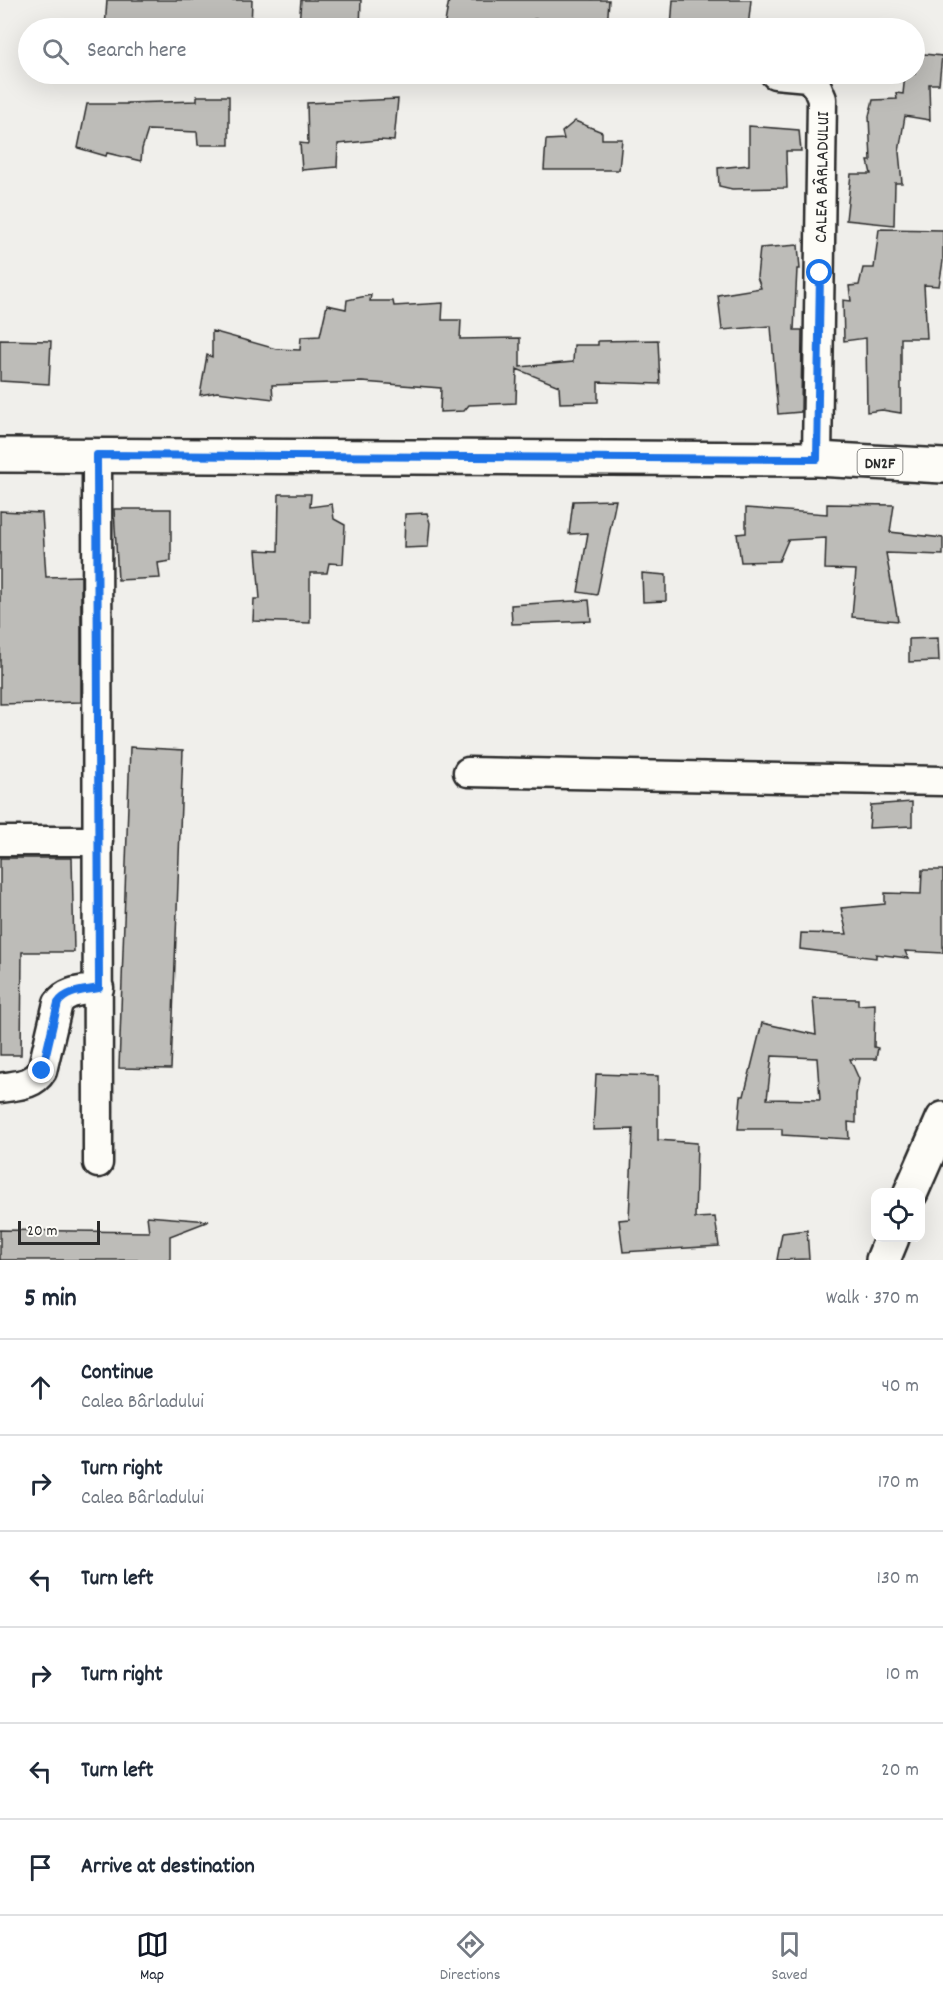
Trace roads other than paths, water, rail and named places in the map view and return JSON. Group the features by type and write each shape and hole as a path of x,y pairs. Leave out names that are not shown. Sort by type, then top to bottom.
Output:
{"main road":[{"name":"DN2F","path":"0,455 817,459 943,466"},
{"path":"913,1188 943,1119"},
{"path":"883,1260 890,1242"}],"street":[{"name":"CALEA BÂRLADULUI","path":"814,84 822,99 817,459"},
{"path":"97,455 98,1162"},
{"path":"468,772 943,781"},
{"path":"0,841 98,841"},
{"path":"0,1088 30,1083 38,1078 42,1071 58,1003 63,996 99,988"}]}
